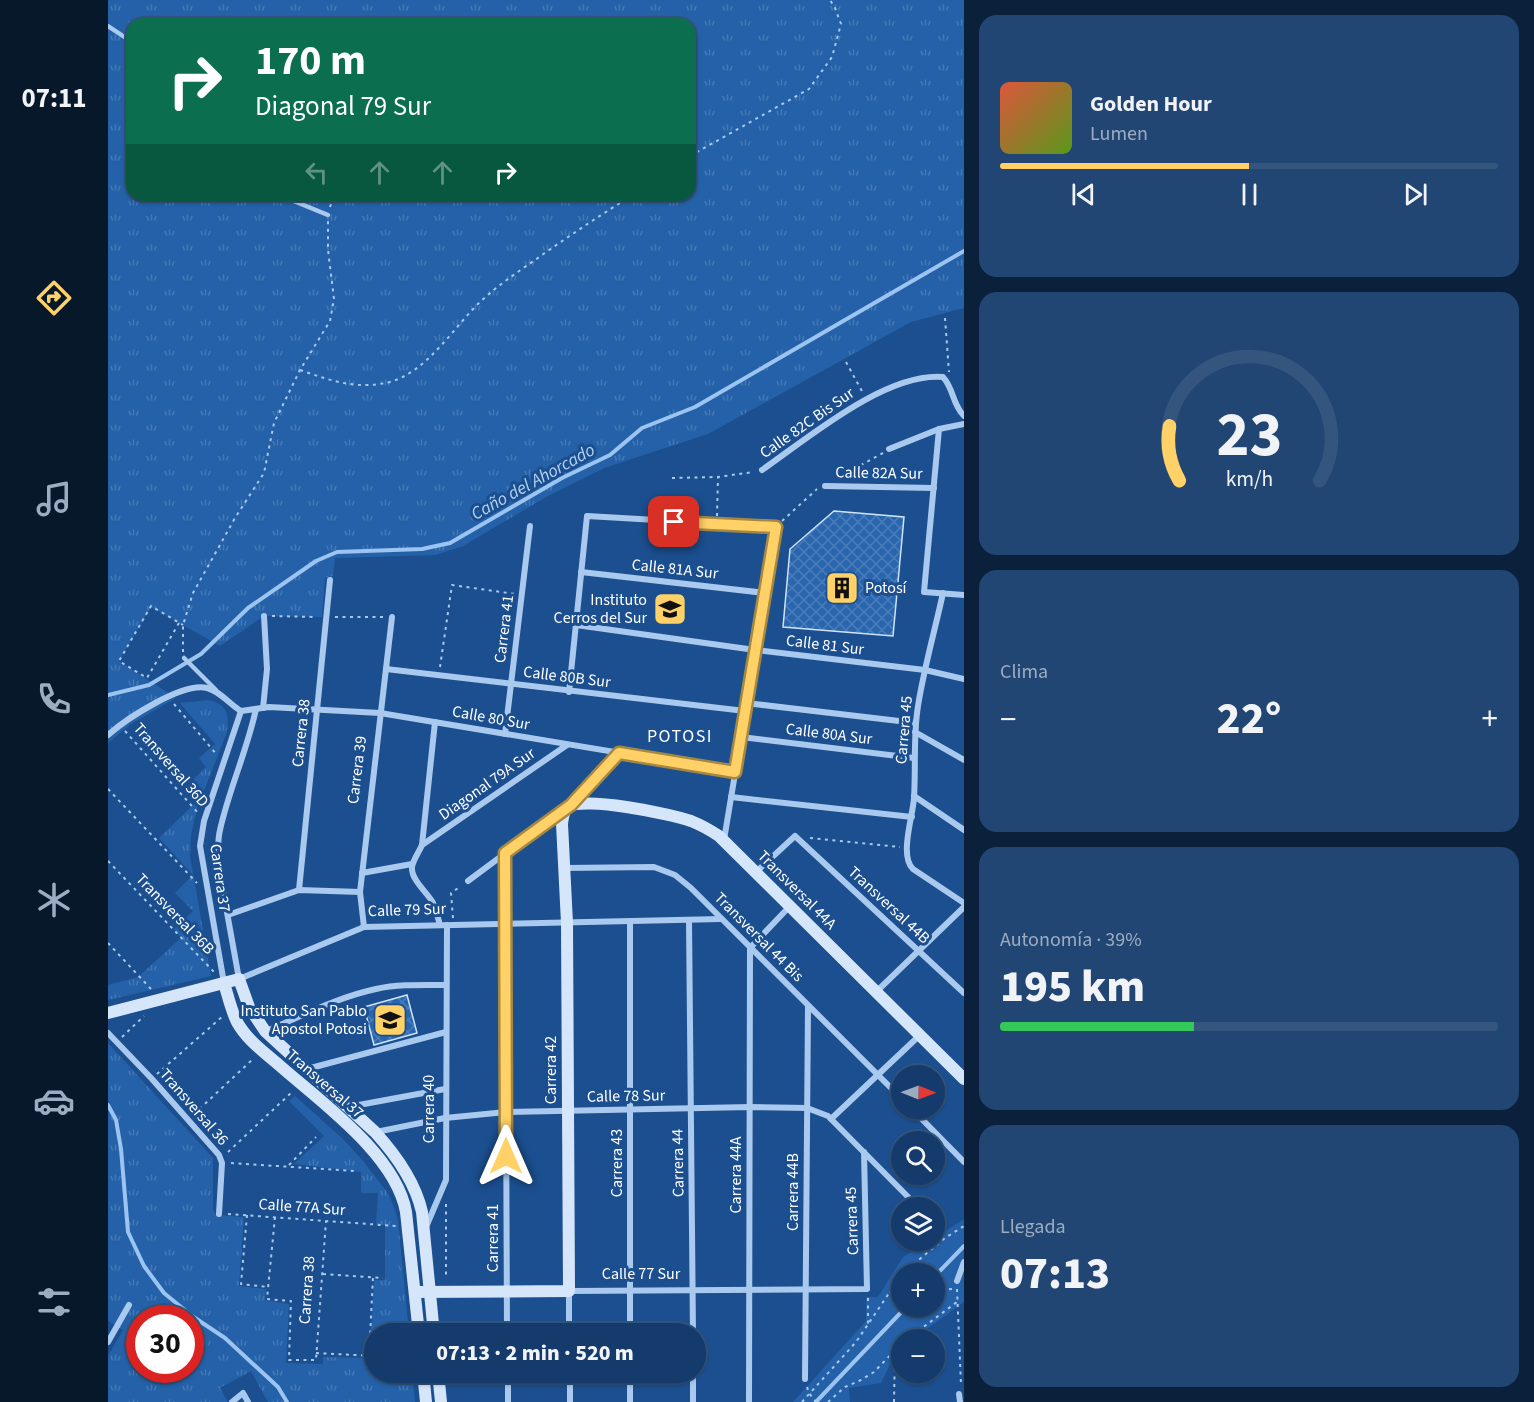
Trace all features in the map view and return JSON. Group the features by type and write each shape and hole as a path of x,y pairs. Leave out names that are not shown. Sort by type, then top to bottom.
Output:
{"street":[{"name":"Calle 82C Bis Sur","path":"762,470 866,398 886,388 932,376 943,377 950,384"},
{"path":"950,384 954,403 964,416"},
{"path":"889,450 939,429 964,424"},
{"path":"939,429 924,592 964,595"},
{"name":"Calle 82A Sur","path":"825,486 934,488"},
{"path":"569,692 587,516 776,527 724,840"},
{"name":"Carrera 41","path":"505,734 530,526"},
{"name":"Calle 81A Sur","path":"581,572 765,593"},
{"name":"Carrera 38","path":"299,890 330,580"},
{"name":"Carrera 45","path":"943,593 925,670 916,723 914,796 907,860 913,869 964,905"},
{"name":"Carrera 37","path":"239,979 219,867 219,831 259,709 267,669 264,616"},
{"name":"Carrera 39","path":"364,927 360,892 392,617"},
{"name":"Calle 81 Sur","path":"576,624 755,650 925,670 964,679"},
{"name":"Calle 80B Sur","path":"386,669 569,692 916,723"},
{"path":"108,735 120,725 168,697 197,687 209,688 241,711"},
{"name":"Calle 80 Sur","path":"241,711 259,709 380,713 735,772"},
{"name":"Carrera 37","path":"224,983 200,846 204,821 241,711"},
{"path":"362,873 412,864 418,855 422,845 435,722"},
{"path":"915,732 964,760"},
{"name":"Calle 80A Sur","path":"741,737 914,758"},
{"name":"Diagonal 79A Sur","path":"422,845 568,745"},
{"path":"468,881 569,806 619,753"},
{"path":"914,796 964,830"},
{"path":"731,797 912,817"},
{"name":"Transversal 44A","path":"569,806 592,803 667,814 700,825 724,840 964,1079"},
{"name":"Carrera 42","path":"569,806 563,816 562,824 567,923 569,1323"},
{"path":"756,872 795,836"},
{"name":"Transversal 44B","path":"795,836 964,993"},
{"name":"Carrera 41","path":"505,853 507,1323"},
{"name":"Carrera 40","path":"412,864 413,876 447,925 446,1180 425,1229"},
{"name":"Transversal 44 Bis","path":"564,868 654,867 675,875 891,1088"},
{"path":"228,915 299,890 360,892"},
{"path":"876,992 964,905"},
{"path":"750,948 790,906"},
{"name":"Calle 79 Sur","path":"108,1013 239,979 364,927 721,919"},
{"name":"Carrera 44","path":"689,920 693,1323"},
{"name":"Carrera 43","path":"630,921 630,1323"},
{"name":"Carrera 44A","path":"749,1402 750,948"},
{"name":"Transversal 37","path":"239,979 249,1007 265,1031 375,1132"},
{"name":"Transversal 37","path":"224,983 237,1022 252,1041 370,1148 395,1180 404,1202 415,1292"},
{"path":"265,1031 338,1000 376,989 446,985"},
{"name":"Carrera 44B","path":"805,1378 808,1006"},
{"path":"306,1069 446,1032"},
{"name":"Transversal 36","path":"108,1033 152,1078 221,1161 219,1214"},
{"path":"831,1119 920,1035"},
{"path":"348,1107 445,1089"},
{"path":"807,1108 822,1112 831,1119 908,1197"},
{"name":"Calle 78 Sur","path":"375,1132 445,1118 506,1112 807,1108"},
{"path":"922,1119 964,1161"},
{"path":"375,1132 393,1152 406,1172 419,1200 425,1229 433,1323"},
{"name":"Carrera 45","path":"864,1151 867,1289"},
{"path":"957,1281 964,1262"},
{"name":"Calle 77 Sur","path":"415,1292 867,1289"},
{"path":"415,1292 418,1323"},
{"path":"108,1342 126,1310"},
{"path":"424,1383 426,1402"},
{"path":"439,1383 441,1402"},
{"path":"508,1383 508,1402"},
{"path":"570,1383 570,1402"},
{"path":"630,1383 630,1402"},
{"path":"693,1383 693,1402"},
{"path":"232,1402 243,1393 248,1402"},
{"path":"959,1394 960,1402"}],"lane":[{"path":"108,26 126,38"},
{"path":"294,201 328,215"},
{"path":"184,658 225,698"}],"path":[{"path":"696,153 809,89 832,57 841,24 830,0"},
{"path":"184,658 183,625 193,592 264,472 274,423 300,370 330,321 334,299 328,250 328,215 332,201"},
{"path":"300,370 336,382 365,387 394,380 414,370 480,303 511,276 591,220 623,201"},
{"path":"945,318 950,384"},
{"path":"846,362 866,398"},
{"name":"Calle 82C Bis Sur","path":"672,478 717,477 762,470"},
{"path":"717,477 717,525"},
{"path":"438,676 452,585 522,595"},
{"path":"179,623 147,678 119,661 151,606 183,625"},
{"path":"168,697 224,764"},
{"name":"Transversal 36D","path":"120,725 204,821"},
{"path":"108,789 208,894"},
{"path":"795,836 907,848"},
{"name":"Transversal 36B","path":"108,861 224,983"},
{"path":"447,925 451,893 468,881"},
{"path":"108,943 161,999"},
{"path":"152,1078 231,1008"},
{"path":"117,1042 146,1014"},
{"path":"188,1119 247,1064"},
{"path":"221,1161 301,1084"},
{"path":"288,1166 316,1137"},
{"path":"221,1161 354,1171"},
{"path":"446,1202 447,1292"},
{"name":"Calle 77A Sur","path":"219,1214 383,1225"},
{"path":"247,1215 241,1284 268,1287 275,1217"},
{"name":"Carrera 38","path":"268,1287 267,1299 291,1301 289,1360 316,1360 326,1221"},
{"path":"915,1263 945,1238 964,1226"},
{"path":"322,1274 383,1278"},
{"path":"371,1323 373,1277"},
{"path":"957,1281 961,1388 959,1394"},
{"path":"802,1402 868,1325 891,1288"},
{"path":"867,1289 868,1325"},
{"path":"945,1290 957,1289"},
{"path":"921,1329 958,1302"},
{"path":"316,1353 364,1356"},
{"path":"828,1402 845,1387 874,1372 891,1355"},
{"path":"805,1378 809,1394 816,1402"},
{"path":"894,1402 895,1383"}],"green space":[{"path":"108,0 964,0 964,308 911,322 708,434 604,468 548,496 463,546 436,555 335,558 333,576 325,578 322,617 264,616 220,646 151,607 119,661 176,698 131,724 108,743"},
{"path":"209,700 226,711 227,732 197,809 191,835 190,856 211,976 108,1000 108,985 138,977 181,938 174,929 193,911 175,893 193,875 159,838 195,803 184,789 206,767 199,758 215,744 180,703"},
{"path":"108,1043 213,1158 213,1210 216,1215 244,1217 239,1286 266,1289 265,1300 289,1304 286,1363 323,1364 323,1357 364,1358 364,1383 413,1383 415,1402 268,1402 251,1371 220,1388 228,1402 108,1402 108,1356 123,1330 108,1321"},
{"path":"295,1096 344,1140 387,1192 398,1220 408,1323 372,1323 374,1280 385,1280 385,1225 376,1224 378,1193 361,1193 361,1172 294,1164 324,1136 289,1101"},
{"path":"964,1219 964,1302 945,1316 945,1263 899,1263 903,1257 914,1251 945,1251 945,1231"},
{"path":"891,1276 891,1317 943,1317 927,1329 891,1329 891,1362 881,1383 849,1388 850,1402 793,1402 866,1321 866,1297 878,1297"}],"building":[{"name":"Potosí","path":"834,511 904,517 893,636 783,627 790,549"},
{"name":"Instituto San Pablo Apostol Potosi","path":"407,995 417,1033 374,1045 364,1007"}],"waterway":[{"name":"Caño del Ahorcado","path":"108,695 149,685 201,654 248,608 316,561 337,552 422,549 450,543 562,478 610,455 642,428 695,407 964,251"},
{"path":"108,1105 116,1120 121,1149 128,1232 144,1266 164,1293 192,1316 225,1338 278,1387 287,1402"},
{"path":"945,1266 964,1246"},
{"path":"816,1402 897,1317"}],"place":[{"name":"Potosí","path":"842,588"},
{"name":"Instituto Cerros del Sur","path":"670,609"},
{"name":"Instituto San Pablo Apostol Potosi","path":"390,1020"}],"district":[{"name":"POTOSI","path":"680,736"}],"route":[{"path":"506,1156 505,853 571,805 619,753 735,772 776,527 674,522"}]}
